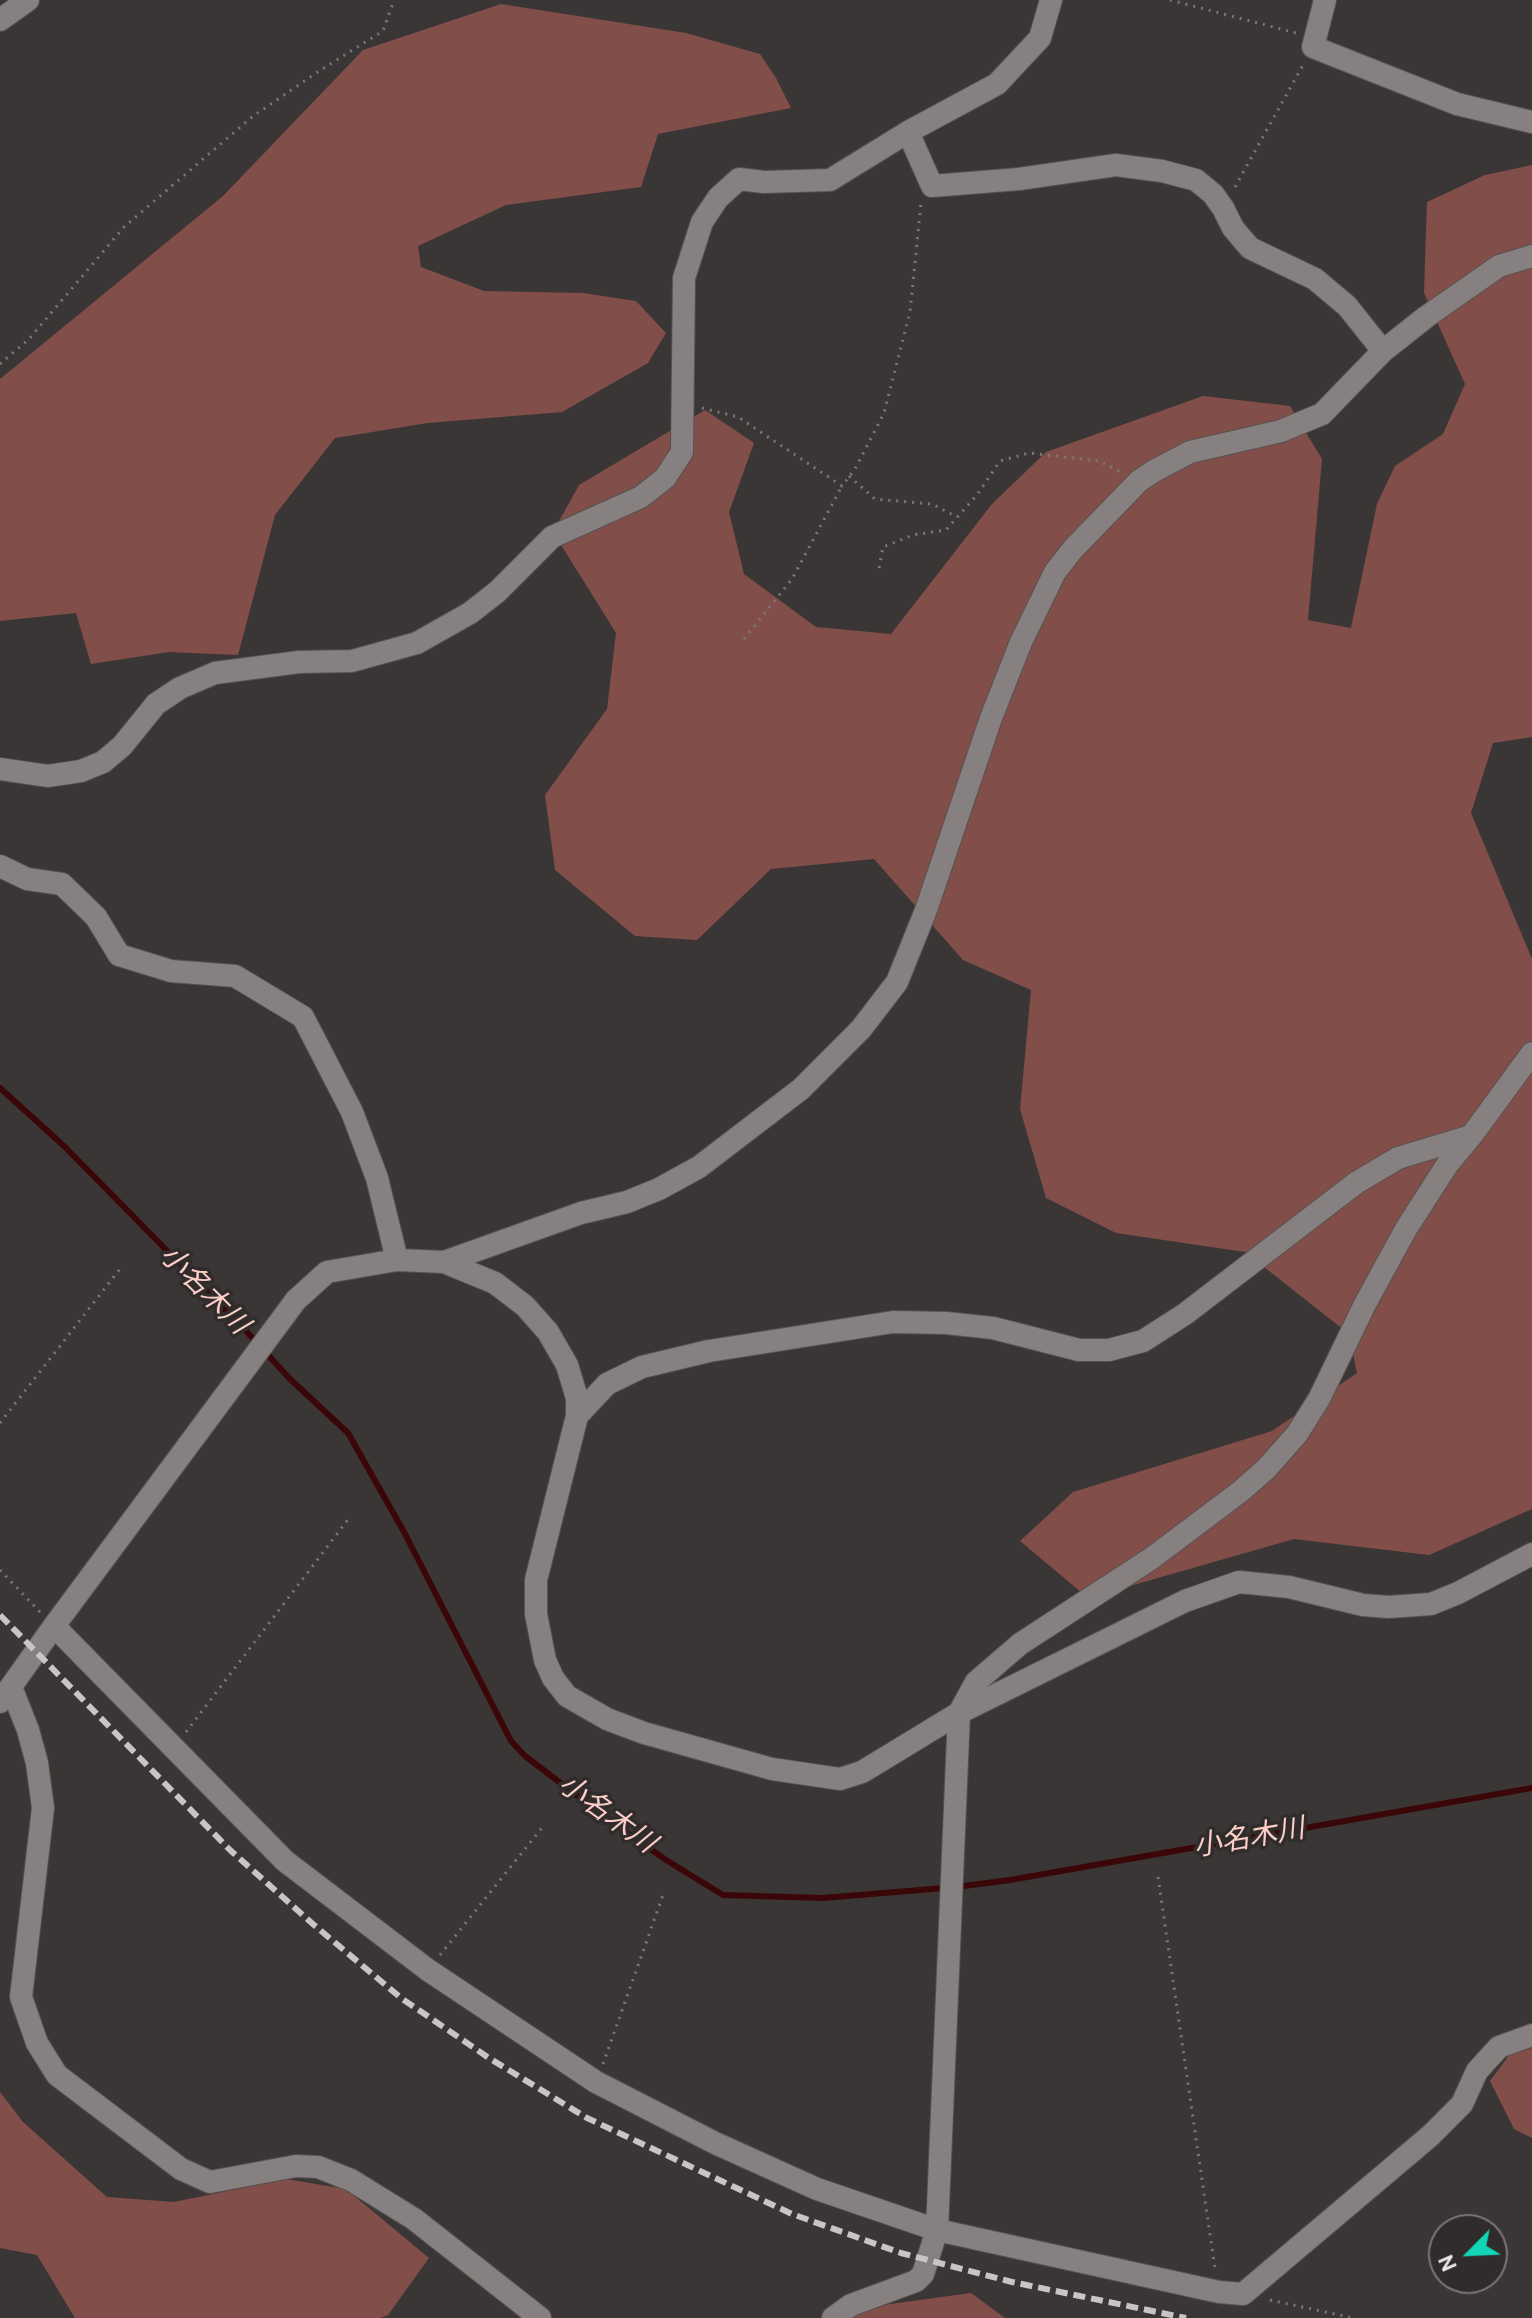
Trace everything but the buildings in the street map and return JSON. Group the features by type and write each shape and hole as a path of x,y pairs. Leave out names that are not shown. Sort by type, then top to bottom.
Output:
{"street":[{"path":"0,20 28,0"},
{"path":"0,769 48,776 81,771 103,762 122,746 156,704 180,688 215,673 299,662 352,661 417,643 470,613 497,592 552,537 641,497 665,478 682,452 684,278 702,222 718,198 739,179 764,182 830,180 908,132 997,84 1040,38 1051,0"},
{"path":"1325,0 1314,42 1457,104 1532,122"},
{"path":"908,132 932,186 1019,179 1116,165 1162,171 1196,180 1213,194 1233,228 1250,248 1315,279 1347,306 1383,351"},
{"path":"444,1262 659,1189 699,1167 791,1097 861,1029 897,982 926,910 1021,642 1055,572 1092,527 1139,481 1190,452 1281,431 1322,414 1383,351 1464,289 1499,266 1532,256"},
{"path":"0,866 27,879 62,884 96,917 119,955 171,971 235,976 303,1017 352,1112 377,1178 397,1260"},
{"path":"833,2318 851,2305 916,2281 923,2274 937,2230 959,1713 976,1682 1020,1644 1152,1558 1241,1491 1266,1469 1297,1434 1319,1399 1406,1229 1447,1165 1532,1053"},
{"path":"577,1416 607,1384 642,1367 709,1351 893,1322 993,1328 1079,1350 1109,1350 1143,1341 1185,1314 1356,1183 1398,1158 1472,1135"},
{"path":"540,2318 414,2219 351,2180 318,2167 296,2166 210,2182 181,2169 57,2075 37,2043 21,1997 43,1808 37,1763 28,1730 5,1694 296,1300 327,1272 397,1260 444,1262 495,1283 525,1306 548,1332 567,1365 577,1398 577,1416 536,1580 536,1614 545,1660 553,1678 567,1696 607,1719 644,1733 772,1769 840,1779 862,1772 959,1713 1185,1601 1239,1582 1289,1587 1363,1605 1431,1604 1532,1554"},
{"path":"54,1626 285,1861 428,1970 596,2082 715,2143 817,2189 937,2230 1219,2292 1243,2294 1430,2136 1462,2104 1477,2071 1499,2047 1532,2035"}],"path":[{"path":"0,364 29,339 124,227 252,117 383,31 394,0"},
{"path":"1170,0 1314,42 1223,208"},
{"path":"744,639 792,579 884,413 910,312 920,206 932,186"},
{"path":"684,403 738,417 842,486"},
{"path":"879,568 883,547 913,535 946,530 977,495 1000,461 1029,453 1099,461 1139,481"},
{"path":"849,476 875,499 932,504 957,517"},
{"path":"0,1423 123,1265"},
{"path":"175,1748 350,1517"},
{"path":"0,1570 54,1626"},
{"path":"428,1970 545,1824"},
{"path":"1158,1877 1219,2292"},
{"path":"596,2082 663,1895"},
{"path":"1243,2294 1353,2318"}],"shaded area":[{"path":"501,4 686,33 760,54 791,108 658,134 641,187 506,205 418,246 421,267 484,291 583,293 636,301 666,333 648,363 562,412 428,423 335,438 275,515 238,655 169,652 91,664 76,613 0,621 0,379 223,196 363,50"},
{"path":"1532,165 1532,737 1493,743 1471,813 1532,959 1532,1509 1429,1555 1294,1539 1088,1598 1020,1541 1073,1492 1272,1431 1357,1373 1349,1334 1245,1252 1116,1233 1046,1198 1020,1109 1031,990 963,960 874,859 771,869 697,940 635,936 555,870 545,795 607,709 616,633 553,532 579,485 705,410 754,443 729,512 744,574 816,627 891,634 992,504 1046,452 1203,396 1290,406 1322,459 1308,620 1351,628 1377,504 1395,466 1443,434 1465,384 1424,293 1427,202 1485,175"},
{"path":"1532,2048 1532,2138 1514,2129 1490,2081 1510,2054"},
{"path":"0,2092 23,2122 107,2197 174,2202 286,2179 346,2189 429,2258 388,2315 380,2318 75,2318 37,2255 0,2248"},
{"path":"971,2293 1005,2318 849,2318 861,2308"}],"waterway":[{"name":"小名木川","path":"0,1088 64,1146 289,1378 348,1433 404,1532 511,1741 525,1756 613,1823 723,1895 822,1898 945,1888"},
{"name":"小名木川","path":"956,1887 1532,1788"}],"railway":[{"path":"0,1615 230,1850 314,1925 401,1998 489,2058 587,2118 792,2214 901,2253 1012,2282 1186,2318"}]}
